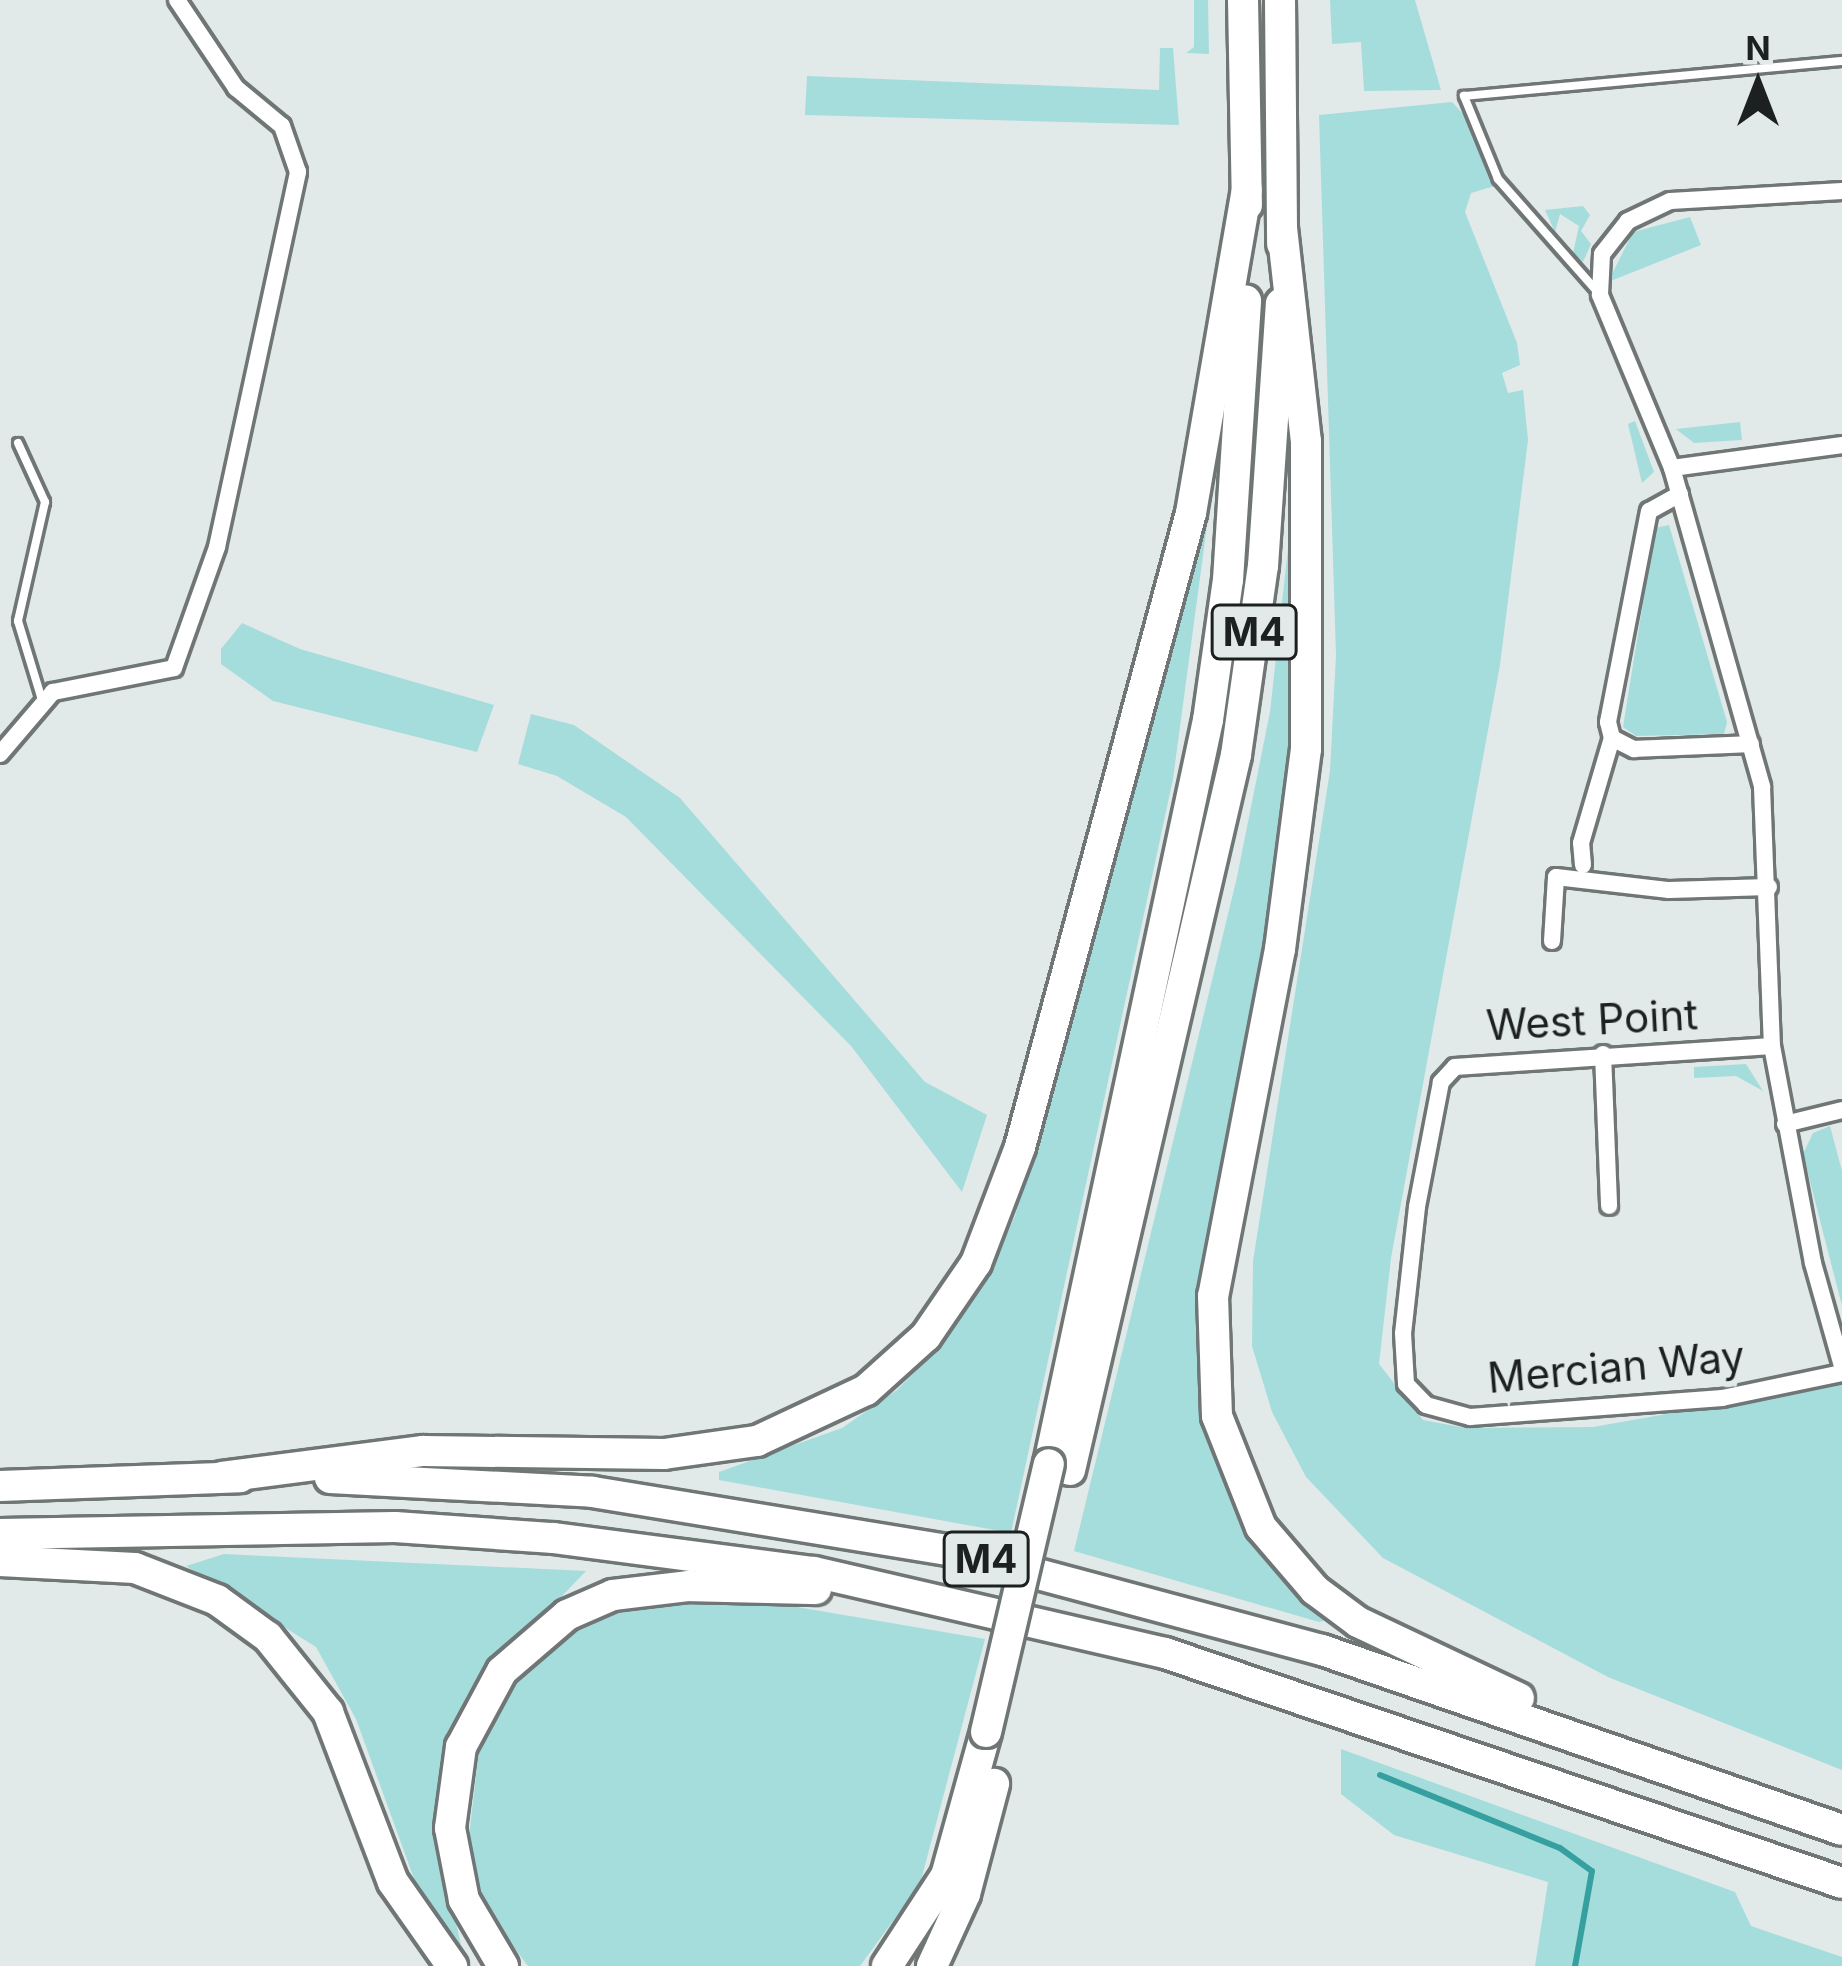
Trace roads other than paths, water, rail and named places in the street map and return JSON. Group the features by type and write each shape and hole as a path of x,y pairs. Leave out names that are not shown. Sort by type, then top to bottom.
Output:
{"highway":[{"name":"M4","path":"1059,1467 1173,914 1216,674 1243,397 1247,190 1243,0"},
{"name":"M4","path":"932,1966 973,1869 995,1734 1236,755 1272,473 1282,227 1280,0"},
{"name":"M4","path":"221,1477 423,1451 664,1454 757,1441 846,1402 926,1336 976,1263 1020,1148 1191,513 1247,190"},
{"name":"M4","path":"1282,227 1306,441 1306,749 1280,949 1214,1297 1214,1387 1224,1441 1261,1527 1296,1571 1345,1614 1722,1788"},
{"name":"M4","path":"0,1486 221,1477 593,1492 952,1551 1232,1622 1842,1830"},
{"name":"M4","path":"0,1534 209,1525 472,1531 720,1557 925,1594 1249,1678 1842,1882"},
{"path":"0,1561 134,1568 217,1600 268,1637 328,1712 393,1882 452,1966"},
{"name":"M4","path":"503,1966 464,1900 450,1809 469,1725 520,1651 567,1615 638,1590 723,1585 925,1594"},
{"name":"M4","path":"887,1966 946,1876 995,1734"}],"street":[{"path":"0,754 53,692 148,678 175,668 188,648 298,172 282,126 236,88 177,0"},
{"path":"1842,191 1670,201 1628,221 1602,254 1600,295 1672,468 1751,744 1769,887 1772,1046 1785,1124 1842,1369"},
{"path":"1672,468 1842,445"},
{"path":"1583,866 1581,842 1612,738 1608,722 1649,511 1680,494"},
{"path":"1612,738 1634,749 1751,744"},
{"path":"1552,940 1556,877 1669,890 1769,887"},
{"name":"West Point","path":"1406,1384 1402,1334 1417,1207 1441,1082 1455,1066 1475,1061 1772,1046"},
{"path":"1603,1054 1609,1206"},
{"path":"1785,1124 1842,1110"},
{"name":"Mercian Way","path":"1406,1384 1426,1406 1470,1417 1722,1398 1842,1369"}],"lane":[{"path":"1600,295 1498,179 1464,96 1842,61"},
{"path":"18,443 45,502 18,620 42,701"}],"waterway":[{"path":"1380,1775 1560,1848 1592,1871 1575,1966"}]}
